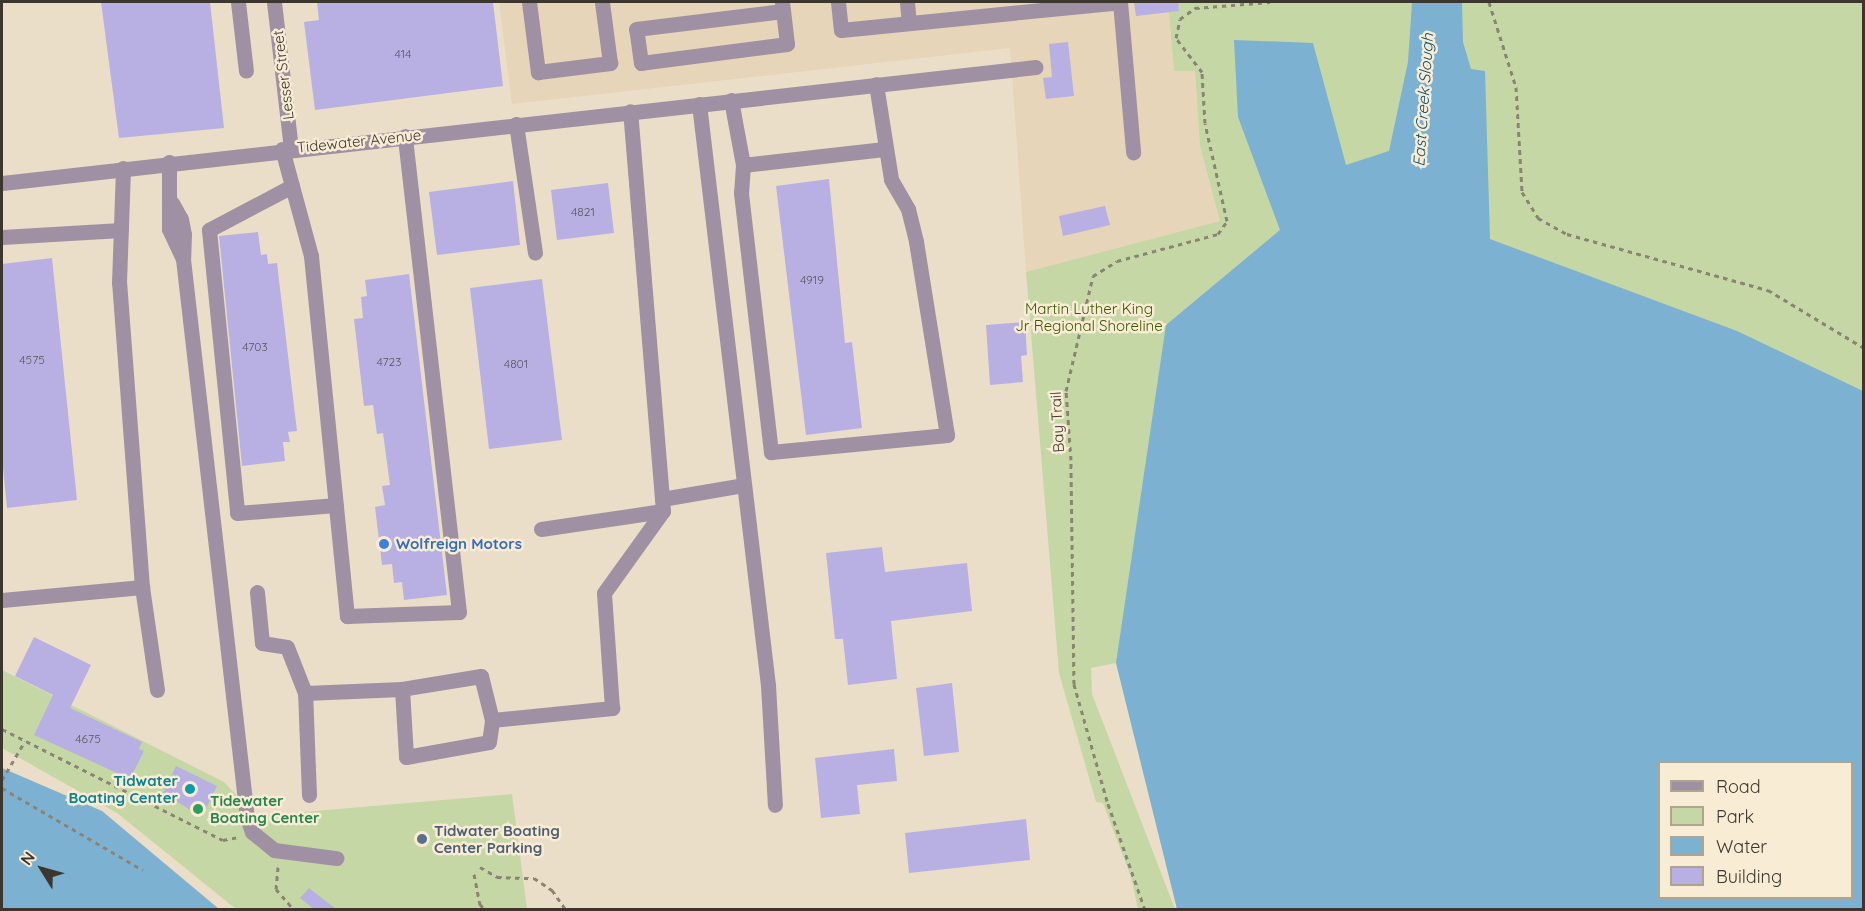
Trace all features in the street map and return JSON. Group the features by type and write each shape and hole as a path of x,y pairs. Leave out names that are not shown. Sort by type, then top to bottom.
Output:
{"street":[{"path":"238,2 246,71"},
{"name":"Lesser Street","path":"274,2 286,149 292,186 311,256 347,616 459,612 405,136"},
{"path":"529,2 538,72 610,63 602,2"},
{"path":"838,2 841,30 1120,2 1133,152"},
{"path":"907,2 909,23"},
{"path":"782,6 787,44 641,63 636,29 782,6"},
{"name":"Tidewater Avenue","path":"2,183 169,162 1036,67"},
{"path":"724,101 742,165 741,193 771,452 947,435 916,241 908,209 891,179 884,149 876,84"},
{"path":"699,104 768,685 775,805"},
{"path":"492,720 612,708 604,593 662,505 630,111"},
{"path":"516,124 535,254"},
{"path":"742,165 884,149"},
{"path":"169,162 172,203 168,221 170,237 183,259 248,818 252,832 274,850 336,858"},
{"path":"123,168 119,283 142,587 157,690"},
{"path":"292,186 209,230 237,513 336,506"},
{"path":"2,237 121,230"},
{"path":"542,529 662,505 743,485"},
{"path":"2,600 142,587"},
{"path":"257,592 262,643 287,647 305,693 309,795"},
{"path":"305,693 402,690 481,676 492,720 489,742 406,757 402,690"}],"path":[{"name":"Bay Trail","path":"1145,909 1107,801 1074,684 1071,460 1065,391 1093,276 1117,261 1218,234 1227,221 1205,123 1202,72 1176,38 1180,20 1195,8 1270,2"},
{"path":"1489,2 1516,87 1522,192 1538,218 1568,234 1768,290 1863,348"},
{"path":"2,729 223,840 237,836"},
{"path":"2,780 25,741"},
{"path":"2,788 143,870"},
{"path":"278,867 276,890 294,909"},
{"path":"480,867 497,877 534,878 552,890 566,909"},
{"path":"474,874 480,904 484,909"}],"shaded area":[{"path":"499,2 1168,2 1174,70 1195,71 1200,146 1220,221 1026,272 1010,48 512,104"}],"green space":[{"name":"Martin Luther King Jr Regional Shoreline","path":"1168,2 1863,2 1863,909 1177,909 1116,663 1091,668 1092,694 1175,909 1138,909 1131,877 1103,803 1096,802 1059,673 1026,272 1220,221 1200,146 1195,71 1174,71"},
{"path":"2,670 224,782 257,816 512,794 527,909 236,909 117,813 2,748"}],"water":[{"name":"East Creek Slough","path":"1412,2 1462,2 1463,42 1471,69 1485,71 1490,239 1737,331 1863,391 1863,909 1177,909 1116,663 1166,325 1280,230 1238,117 1234,40 1313,43 1346,165 1389,151 1408,62"},
{"path":"2,768 102,811 219,909 2,909"}],"building":[{"path":"101,2 210,2 224,128 119,138"},
{"path":"317,2 493,2 503,86 315,110 304,22 319,20"},
{"path":"1134,2 1178,2 1179,11 1136,16"},
{"path":"1068,42 1074,96 1046,99 1043,78 1052,77 1049,44"},
{"path":"829,179 845,343 852,342 862,428 806,435 776,186"},
{"path":"513,181 520,245 437,255 429,192"},
{"path":"608,183 614,233 557,240 551,190"},
{"path":"1105,206 1110,225 1063,236 1059,216"},
{"path":"258,232 261,255 267,254 268,264 277,263 297,431 288,432 290,442 283,442 285,461 242,466 219,236"},
{"path":"52,258 77,500 7,508 2,457 2,264"},
{"path":"409,274 447,595 404,600 402,582 394,583 392,564 382,565 375,507 385,505 382,486 390,485 383,433 377,434 373,405 364,406 354,319 363,318 361,297 367,296 365,280"},
{"path":"542,279 562,440 489,449 470,288"},
{"path":"1025,322 1027,355 1021,356 1023,382 990,385 986,325"},
{"path":"882,547 885,572 967,563 972,611 891,621 897,679 848,685 843,639 835,639 826,553"},
{"path":"34,637 91,665 70,708 142,742 139,749 144,751 130,779 34,735 53,695 15,676"},
{"path":"952,683 959,752 924,756 916,688"},
{"path":"894,749 897,781 857,785 860,814 821,818 815,758"},
{"name":"Tidwater Boating Center","path":"176,766 217,786 202,817 163,793"},
{"path":"1026,819 1030,860 909,873 905,833"},
{"path":"309,888 336,909 314,909 300,898"}],"place":[{"name":"Wolfreign Motors","path":"384,544"},
{"name":"Tidwater Boating Center","path":"190,789"},
{"name":"Tidewater Boating Center","path":"198,809"},
{"name":"Tidwater Boating Center Parking","path":"422,839"}]}
